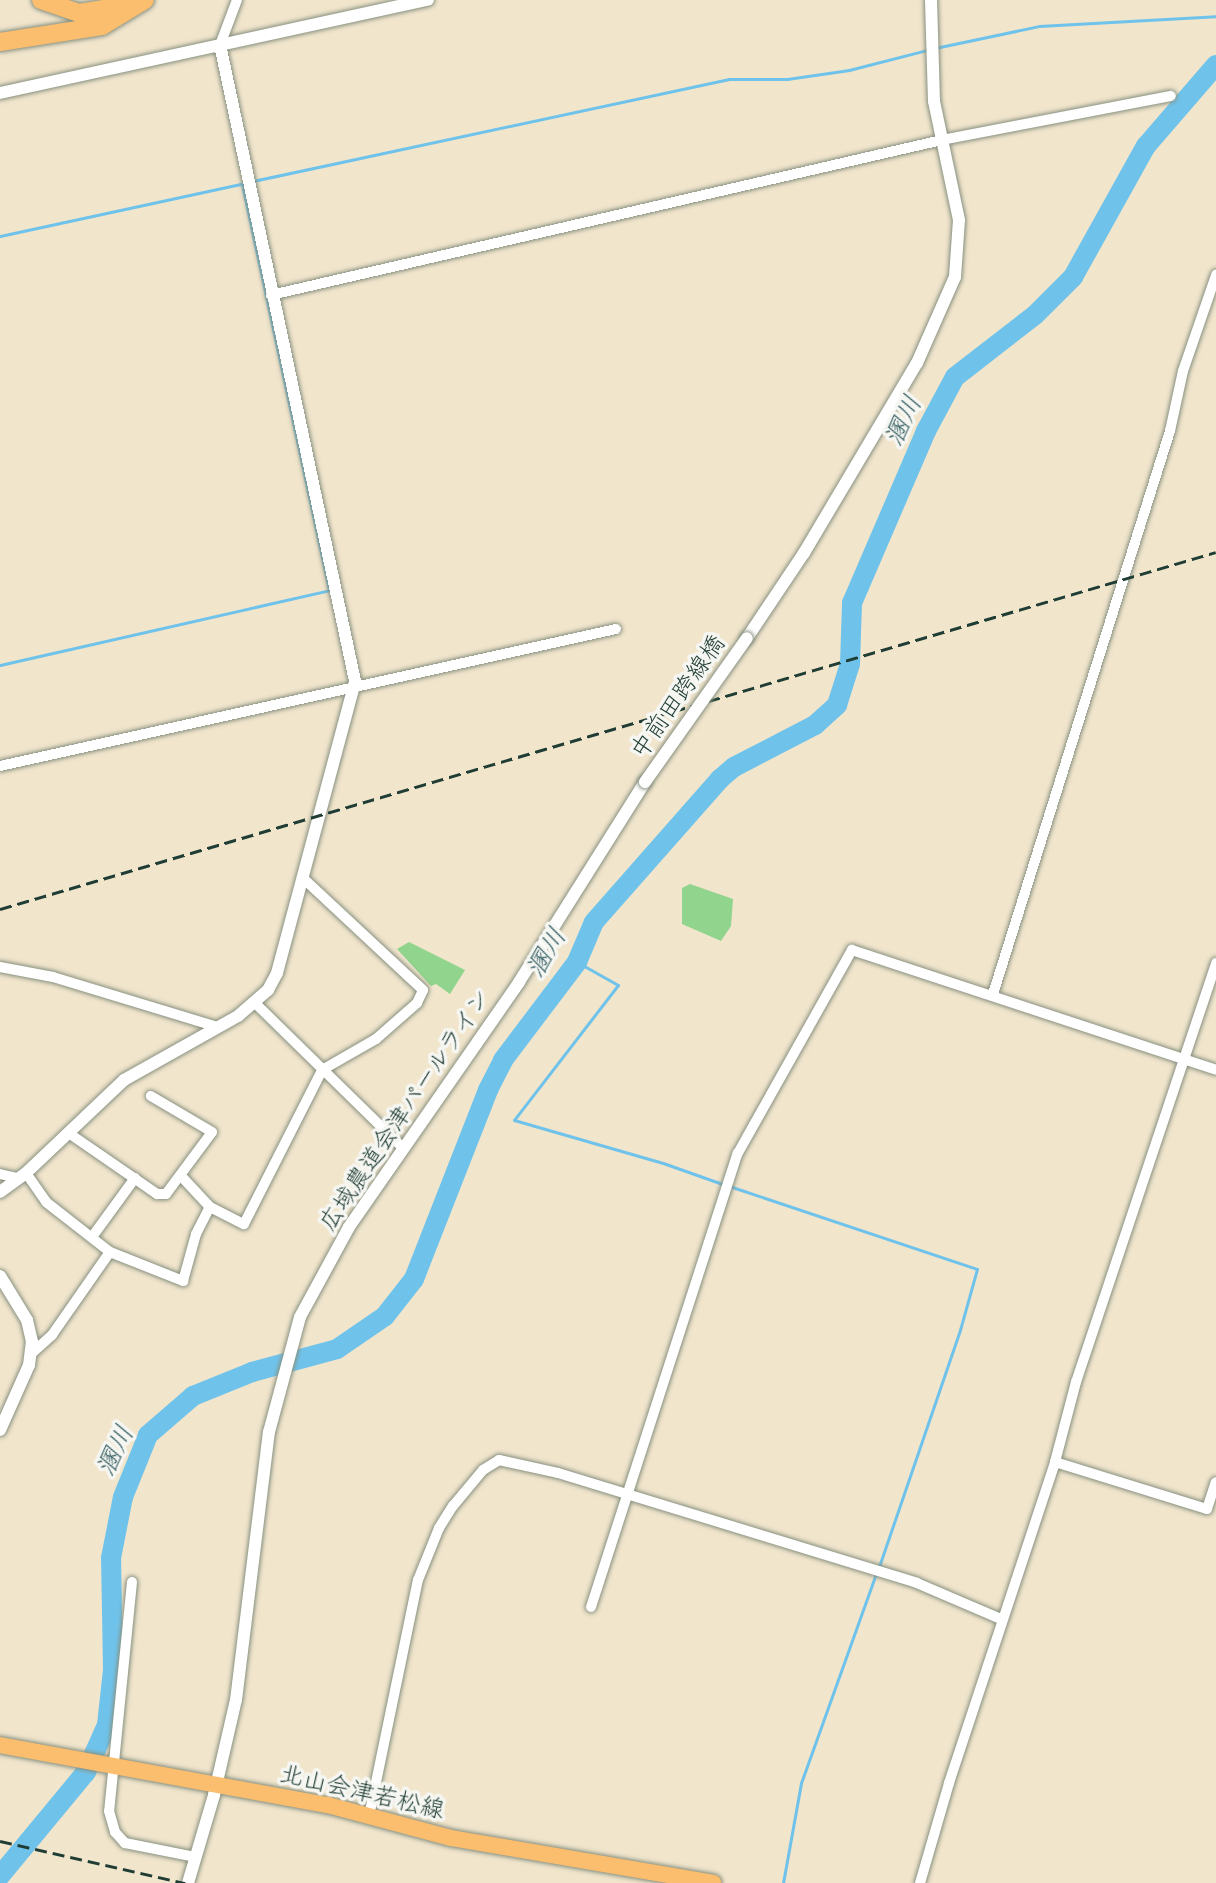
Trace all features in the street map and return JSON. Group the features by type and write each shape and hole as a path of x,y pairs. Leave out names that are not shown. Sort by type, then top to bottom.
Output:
{"highway":[{"path":"41,0 79,13 111,8 126,0"},
{"path":"0,42 102,26 145,0"}],"main road":[{"name":"北山会津若松線","path":"0,1745 328,1805 451,1838 713,1883"}],"street":[{"path":"0,1192 70,1134 124,1080 256,1004 277,973 353,688 352,657 271,295 220,45 237,0"},
{"path":"0,93 428,0"},
{"name":"中前田跨線橋","path":"645,782 747,638 856,468 926,346 949,296 959,257 959,220 930,65 931,0"},
{"path":"271,295 942,140 1171,96"},
{"path":"993,994 1165,446 1183,371 1216,275"},
{"path":"0,766 616,629"},
{"name":"広域農道会津パールライン","path":"217,1784 238,1689 254,1531 277,1391 300,1317 342,1239 402,1147 519,982 645,782"},
{"path":"182,1177 210,1207 244,1224 322,1070 376,1039 417,1003 423,990 303,878"},
{"path":"591,1607 738,1153 852,950 1216,1070"},
{"path":"920,1883 1001,1619 1055,1462 1076,1382 1216,963"},
{"path":"0,967 53,977 218,1027"},
{"path":"256,1004 402,1147"},
{"path":"70,1134 157,1194 166,1194 182,1177 212,1132 151,1096"},
{"path":"0,1174 22,1176 46,1202 110,1252 183,1281 196,1234 210,1207"},
{"path":"92,1237 135,1178"},
{"path":"0,1430 32,1353 52,1335 110,1252"},
{"path":"0,1276 27,1320 32,1353"},
{"path":"369,1816 418,1580 439,1528 472,1482 499,1460 558,1473 827,1554 917,1583 1001,1619"},
{"path":"1055,1462 1207,1509 1216,1482"},
{"path":"132,1582 108,1767 109,1811 115,1832 125,1843 195,1857"},
{"path":"188,1883 217,1784"}],"green space":[{"path":"690,884 733,899 731,926 721,941 682,924 682,888"},
{"path":"409,942 465,970 450,994 436,984 431,986 397,949"}],"waterway":[{"path":"935,48 1039,26 1216,16"},
{"path":"253,181 729,79 787,79 849,70 927,50"},
{"name":"溷川","path":"0,1876 86,1772 107,1725 113,1670 111,1558 123,1497 148,1435 193,1396 252,1372 337,1349 385,1316 414,1279 488,1090 503,1060 577,962 594,922 720,779 734,767 815,725 837,705 850,664 852,603 926,431 955,377 1035,315 1073,277 1146,146 1216,65"},
{"path":"0,236 246,183"},
{"path":"0,665 329,590 242,184"},
{"path":"577,962 618,985 514,1120 663,1163 725,1185"},
{"path":"732,1187 977,1269 960,1330 879,1566"},
{"path":"783,1883 801,1783 876,1573"}],"railway":[{"path":"0,909 1216,552"},
{"path":"0,1841 185,1883"}]}
